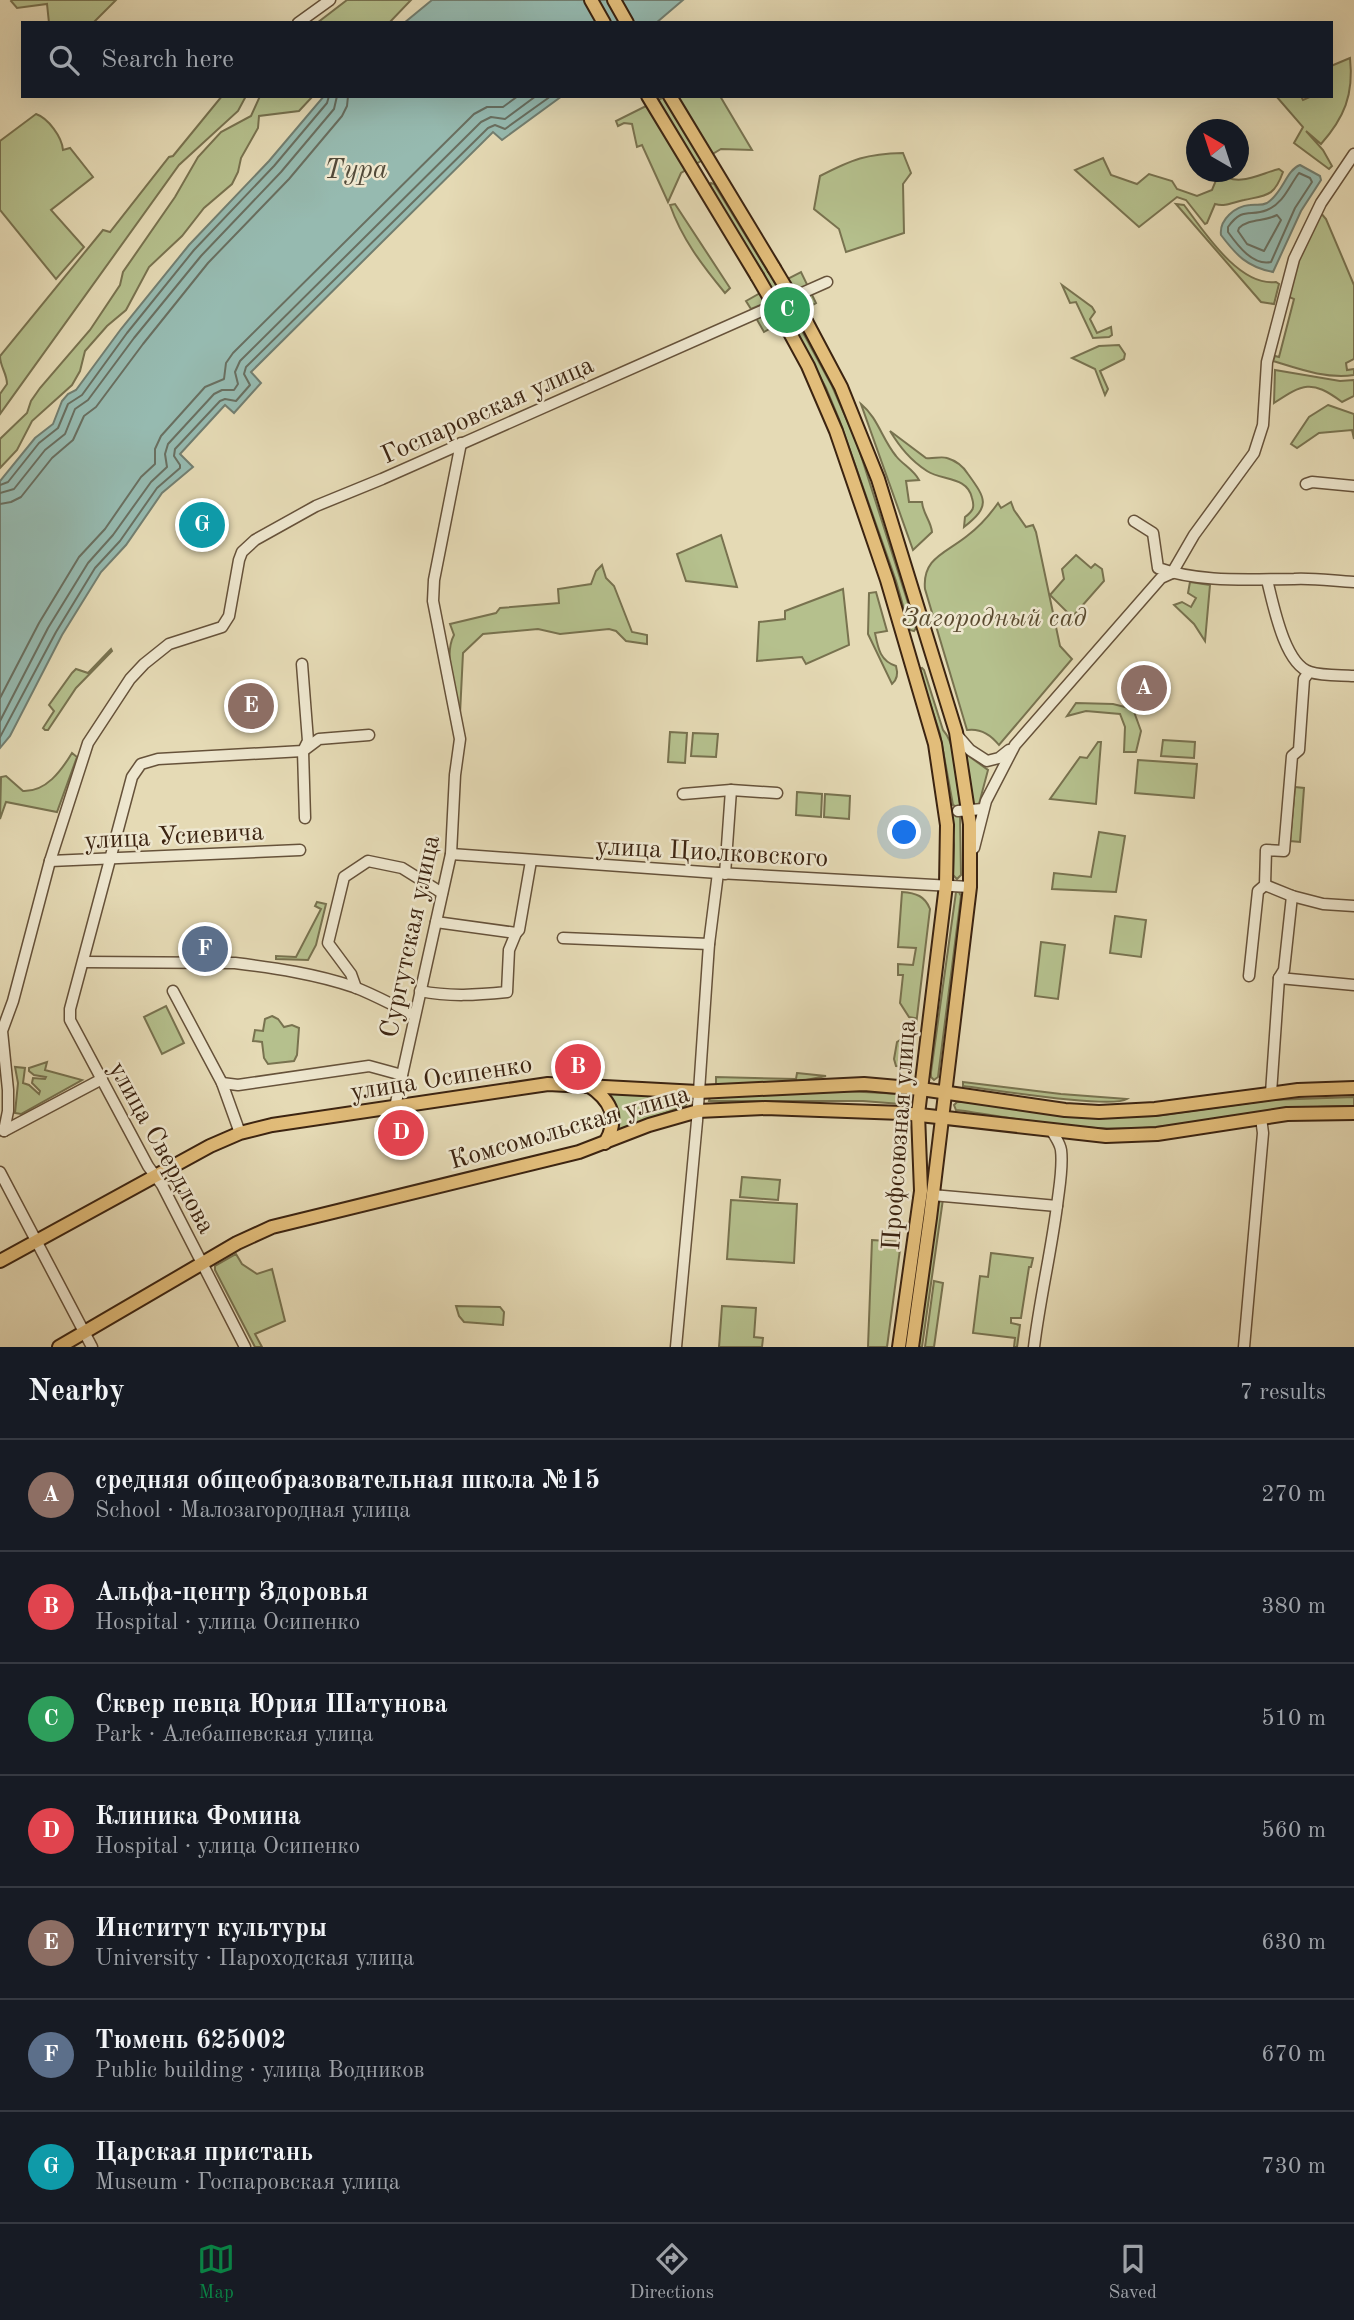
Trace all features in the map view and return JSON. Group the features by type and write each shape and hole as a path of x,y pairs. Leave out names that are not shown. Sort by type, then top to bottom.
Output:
{"main road":[{"path":"591,0 603,21"},
{"path":"614,0 626,21"},
{"path":"650,98 808,366 836,431 890,594 935,744 939,768 945,777 951,806 963,810 964,782 956,732 878,479 860,430 826,356 671,98"},
{"path":"890,594 900,608 907,631 912,634 918,628 915,606"},
{"path":"916,685 917,669 922,666 926,669 933,688 944,699"},
{"name":"Профсоюзная улица","path":"899,1347 921,1191 918,1114 946,885 947,825 939,768"},
{"name":"Профсоюзная улица","path":"912,1347 970,887 972,859 963,810"},
{"name":"улица Осипенко","path":"0,1261 154,1176 240,1133 272,1125 548,1084 698,1092 864,1084 1099,1112 1155,1109 1298,1090 1354,1088"},
{"path":"587,1084 601,1095 611,1110 613,1125 605,1143"},
{"name":"Комсомольская улица","path":"59,1347 237,1243 272,1227 579,1152 673,1117 698,1111 765,1108 918,1114 1106,1136 1157,1134 1287,1114 1354,1113"}],"street":[{"path":"301,21 330,0"},
{"path":"956,732 970,750 987,761 999,758 1015,745 1161,578 1172,573 1194,535 1254,453 1263,425 1266,362 1294,259 1321,202 1354,154"},
{"name":"Госпаровская улица","path":"50,861 88,743 130,679 144,664 170,643 222,627 229,617 239,560 255,540 326,501 382,479 827,282"},
{"name":"Сургутская улица","path":"395,1107 451,854 455,775 460,739 433,601 434,580 461,443"},
{"path":"1306,484 1312,482 1354,486"},
{"path":"1134,521 1153,533 1158,568 1172,573 1252,581 1311,579 1354,582"},
{"path":"1267,580 1276,619 1299,666 1309,672 1354,676"},
{"path":"302,664 308,741 303,751 305,818"},
{"path":"1265,886 1266,850 1284,851 1292,756 1298,750 1304,679 1309,672"},
{"name":"улица Свердлова","path":"245,1347 162,1185 154,1176 70,1020 71,1010 135,770 146,761 303,751 319,739 369,735"},
{"path":"972,859 983,809 1015,745"},
{"path":"683,794 731,790 777,793"},
{"path":"676,1347 698,1111 709,944 722,874 731,790"},
{"path":"963,810 983,809"},
{"name":"улица Усиевича","path":"50,861 300,850"},
{"name":"улица Циолковского","path":"451,854 722,874 970,887"},
{"path":"2,1132 8,1111 8,1090 1,1044 2,1031 13,1001 50,861"},
{"path":"356,988 351,974 328,943 344,877 368,861 402,868 442,893"},
{"path":"421,991 463,996 507,992 509,950 519,930 531,861"},
{"path":"1265,886 1323,904 1354,906"},
{"path":"1249,976 1258,891 1265,886"},
{"path":"1271,1093 1279,978 1284,970 1292,896"},
{"path":"436,922 516,933"},
{"path":"563,938 709,944"},
{"path":"84,962 235,963 315,976 356,988 414,1015"},
{"path":"1279,978 1354,985"},
{"path":"173,991 222,1083 240,1133"},
{"path":"222,1083 237,1085 369,1066 402,1075"},
{"path":"2,1132 102,1079"},
{"path":"1244,1347 1263,1133 1261,1118"},
{"path":"1034,1347 1057,1206 1061,1153 1052,1131"},
{"path":"0,1172 92,1347"},
{"path":"932,1195 1057,1206"}],"green space":[{"path":"116,0 95,21 49,21 47,4 17,8 11,1"},
{"path":"347,0 411,0 391,21 320,21"},
{"path":"1350,58 1349,95 1346,105 1336,125 1321,144 1306,131 1323,150 1332,166 1329,169 1294,143 1303,127 1278,98 1333,98 1333,65"},
{"path":"220,98 245,98 238,111 179,165 0,414 0,394 7,384 0,356 103,230 110,232 169,157 173,156"},
{"path":"259,98 311,98 299,111 259,116 258,128 241,158 232,184 204,208 182,236 149,267 126,310 107,326 85,351 80,371 72,385 32,421 17,450 0,468 0,439 27,413 40,388 90,330 120,285 123,272 175,197 198,157 221,132 251,116"},
{"path":"662,98 721,98 752,150 721,149 681,173 668,202 642,145 637,147 632,124 624,123 618,126 616,121"},
{"path":"36,114 54,129 63,150 70,148 93,177 51,210 84,247 56,279 0,210 0,141"},
{"path":"903,153 911,173 903,184 904,233 846,252 839,229 814,209 820,176 860,158"},
{"path":"1103,158 1111,175 1137,184 1149,174 1172,181 1177,189 1197,196 1212,190 1215,182 1249,182 1249,178 1279,169 1283,172 1269,194 1226,205 1215,204 1205,224 1186,200 1177,197 1139,227 1075,170"},
{"path":"711,183 776,285 801,272 816,303 794,316 832,386 857,443 916,628 914,631 910,630 896,581 826,388 789,318 764,332 756,318 782,305 777,298 751,309 746,301 771,287 710,186"},
{"path":"675,204 730,288 725,293 687,240 670,205"},
{"path":"1176,204 1184,205 1223,255 1236,266 1249,276 1279,284 1274,304 1261,302"},
{"path":"1320,212 1326,219 1354,285 1354,359 1346,363 1347,370 1354,369 1354,375 1323,374 1273,361 1275,356 1279,357 1294,299 1287,296 1299,257"},
{"path":"1062,285 1092,307 1095,312 1090,319 1097,333 1111,327 1112,335 1093,338 1076,302 1070,303"},
{"path":"1119,345 1125,354 1124,359 1100,371 1108,389 1105,395 1095,369 1072,358 1099,346"},
{"path":"1275,370 1340,381 1354,380 1354,396 1342,402 1315,387 1307,387 1300,388 1274,403"},
{"path":"861,404 872,416 896,456 919,480 906,481 909,502 922,502 932,532 913,550"},
{"path":"1328,405 1354,414 1354,439 1352,430 1319,433 1297,448 1291,444 1309,417"},
{"path":"890,431 926,458 947,458 964,469 982,496 982,508 973,520 964,527 965,517 973,507 972,498 965,486 921,467 906,453"},
{"name":"Загородный сад","path":"1011,502 1026,527 1033,525 1036,532 1060,646 1072,659 999,745 985,733 967,730 925,589 925,579 927,570 937,557 976,529 998,503 1001,508"},
{"path":"721,535 737,587 686,581 677,554"},
{"path":"1076,555 1091,568 1095,564 1102,569 1104,581 1074,615 1068,613 1050,595 1064,579 1062,569"},
{"path":"602,565 606,578 614,586 632,632 647,635 647,644 626,641 616,631 609,629 560,634 538,629 483,634 463,653 460,714 450,663 454,635 450,624 496,613 500,608 559,603 558,589 591,584 596,571"},
{"path":"1190,582 1210,585 1205,641 1194,624 1174,605 1182,602 1191,607 1196,598 1188,593"},
{"path":"843,589 849,645 806,664 802,657 757,661 759,622 785,619 785,611"},
{"path":"876,592 887,631 875,633 883,657 896,666 897,676 892,684 868,634 869,593"},
{"path":"111,649 76,688 48,730 45,730 43,728 54,711 49,705 72,673 76,669 88,673"},
{"path":"919,669 924,670 943,730 952,746 960,805 957,807 953,805 940,734"},
{"path":"1076,703 1113,704 1133,709 1141,731 1136,752 1124,752 1125,727 1120,714 1086,711 1067,716"},
{"path":"670,732 687,733 685,763 668,762"},
{"path":"693,733 718,734 716,757 691,756"},
{"path":"1163,740 1195,742 1194,758 1161,756"},
{"path":"1098,742 1101,742 1096,804 1050,799 1080,757 1087,758"},
{"path":"72,753 77,757 57,812 6,802 0,819 1,777 6,776 23,791 39,788 58,773"},
{"path":"966,754 988,770 979,804 976,806 973,806"},
{"path":"1138,760 1197,764 1194,798 1135,793"},
{"path":"1295,787 1304,788 1300,842 1290,841"},
{"path":"797,792 822,794 821,817 796,815"},
{"path":"825,794 850,796 849,819 824,817"},
{"path":"950,810 960,814 961,875 957,879 953,875 954,845"},
{"path":"1099,832 1125,836 1116,892 1052,889 1054,873 1091,877"},
{"path":"902,892 919,896 930,909 911,1067 896,1066 894,1059 897,1042 903,1038 913,1040 915,1018 909,1017 900,1003 903,975 898,975 898,964 913,965 916,948 898,947"},
{"path":"956,892 961,896 938,1077 934,1080 931,1072"},
{"path":"317,902 326,904 316,945 308,960 276,959 276,956 296,957 321,909 315,906"},
{"path":"1115,916 1146,920 1141,957 1110,953"},
{"path":"1041,942 1065,945 1058,999 1035,996"},
{"path":"166,1006 184,1043 162,1054 144,1017"},
{"path":"272,1016 284,1027 292,1025 299,1028 294,1061 268,1064 264,1058 262,1042 253,1041 255,1030 263,1031 265,1019"},
{"path":"47,1062 45,1070 82,1080 21,1114 15,1113 18,1083 15,1067 25,1068 23,1083 39,1094 40,1091 32,1083 33,1078 46,1077 34,1075 29,1068"},
{"path":"797,1073 826,1076 806,1080 716,1086 716,1077 796,1079"},
{"path":"963,1082 1127,1099 1098,1102 1049,1097 963,1086"},
{"path":"826,1090 902,1094 908,1095 910,1099 901,1104 863,1101 709,1101 710,1097"},
{"path":"601,1092 685,1097 688,1102 685,1106 615,1131"},
{"path":"1354,1097 1354,1106 1304,1108 1133,1128 1036,1122 956,1110 954,1105 957,1102 966,1102 1065,1115 1107,1117 1155,1116 1271,1100"},
{"path":"742,1177 780,1180 778,1200 740,1197"},
{"path":"943,1199 922,1347 918,1347 938,1203"},
{"path":"731,1200 797,1204 794,1263 727,1259"},
{"path":"872,1240 901,1242 887,1347 868,1347"},
{"path":"991,1253 1033,1258 1029,1267 1021,1318 1011,1318 1011,1323 1020,1325 1017,1347 1014,1347 1015,1338 973,1333 980,1276 988,1277"},
{"path":"236,1254 242,1264 257,1274 272,1269 285,1321 255,1334 262,1347 255,1347 215,1270 215,1266"},
{"path":"934,1281 943,1283 934,1347 925,1347"},
{"path":"456,1306 500,1307 504,1312 503,1325 464,1322"},
{"path":"722,1306 756,1308 754,1337 763,1338 762,1347 719,1347"}],"water":[{"path":"432,0 683,0 658,21 406,21"},
{"name":"Тура","path":"322,98 559,98 502,140 493,132 251,372 261,383 234,413 225,405 180,454 193,467 162,493 126,545 101,572 62,635 10,736 0,748 0,481 35,438 53,424 62,401 76,390 189,245 269,161"},
{"path":"1300,165 1320,176 1321,180 1301,211 1273,272 1256,267 1237,254 1221,235 1225,219 1244,206 1267,203 1277,194 1291,172"}],"place":[{"name":"Сквер певца Юрия Шатунова","path":"787,310"},
{"name":"Царская пристань","path":"202,525"},
{"name":"средняя общеобразовательная школа №15","path":"1144,688"},
{"name":"Институт культуры","path":"251,706"},
{"name":"Тюмень 625002","path":"205,949"},
{"name":"Альфа-центр Здоровья","path":"578,1067"},
{"name":"Клиника Фомина","path":"401,1133"}]}
